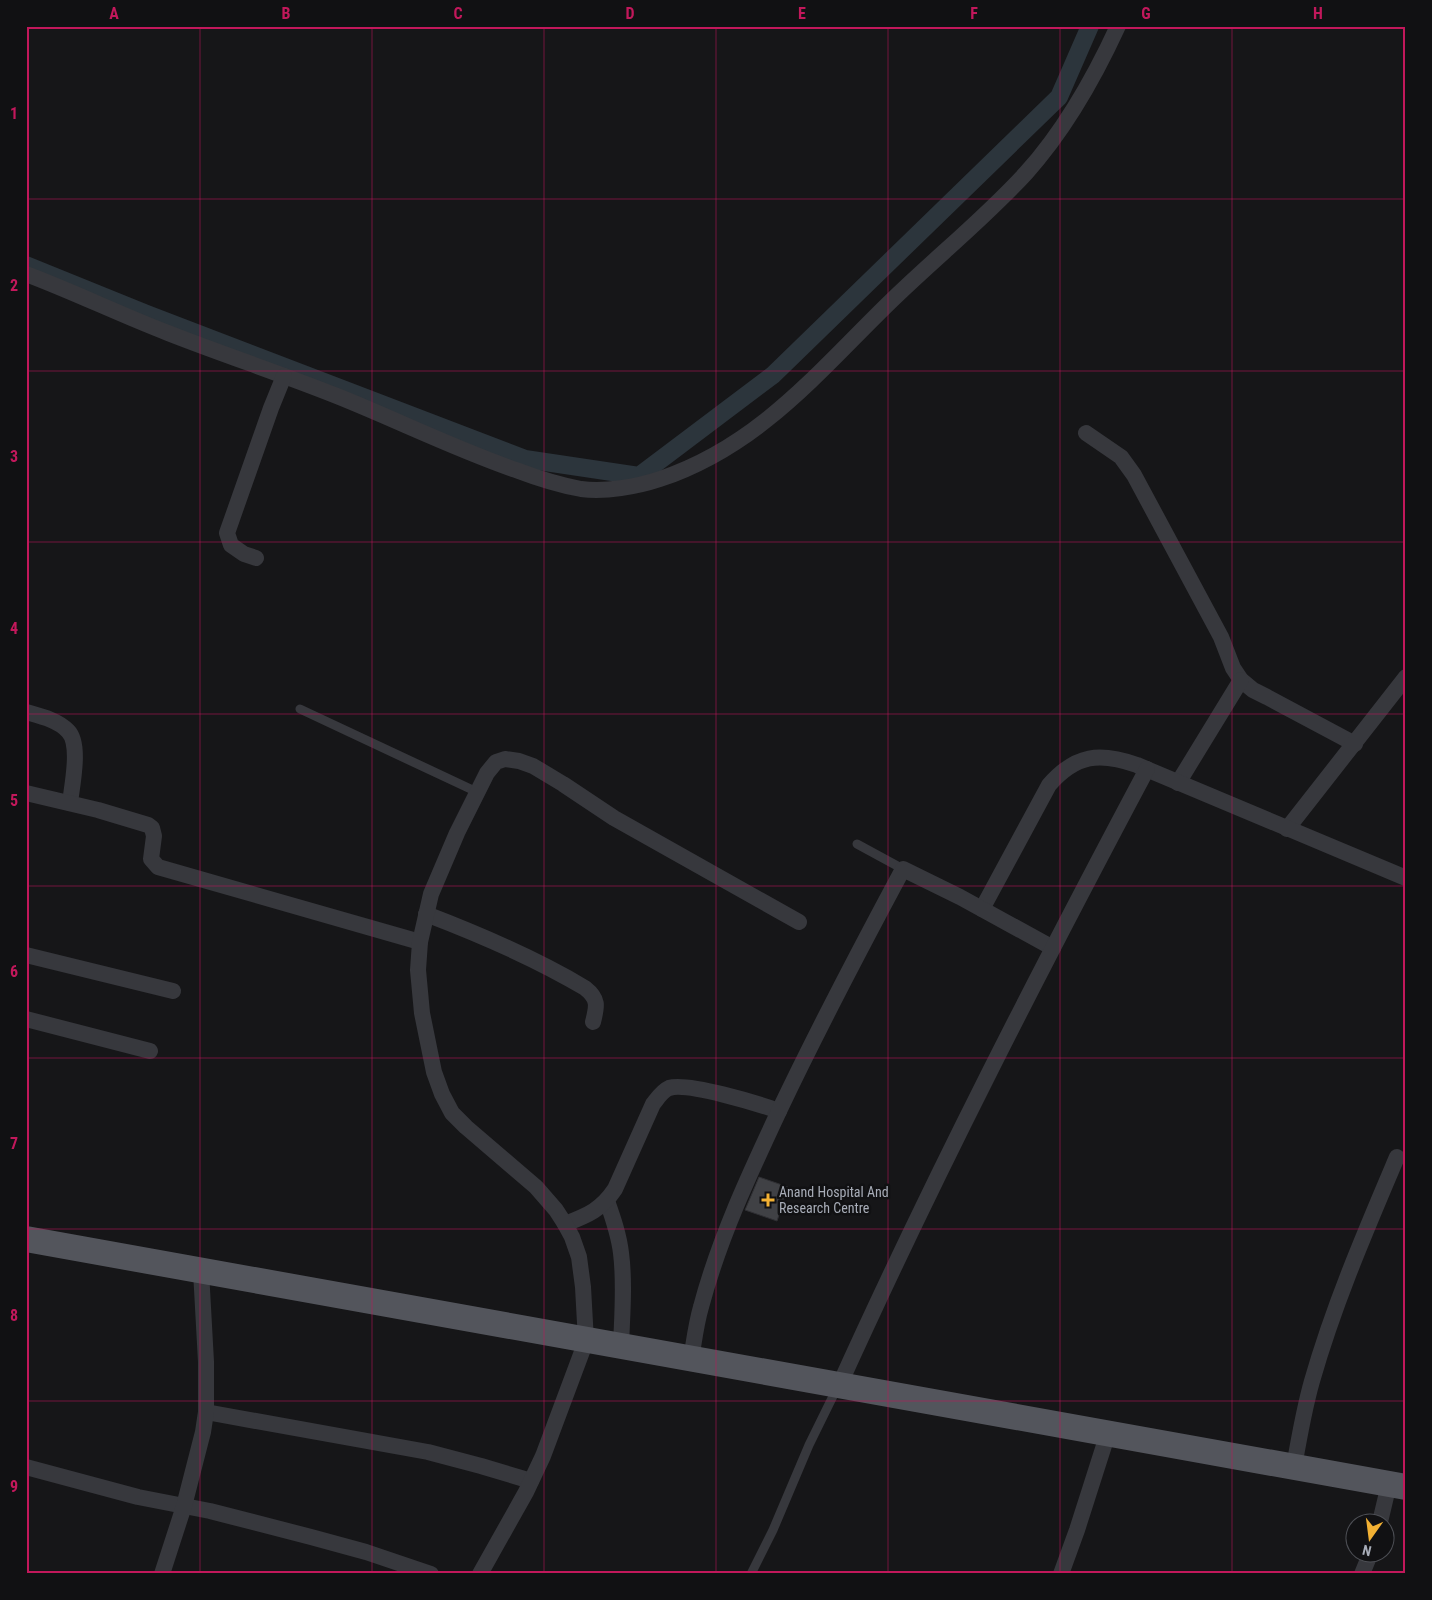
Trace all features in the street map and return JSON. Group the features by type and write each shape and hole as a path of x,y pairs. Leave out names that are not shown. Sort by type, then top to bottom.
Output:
{"main road":[{"path":"26,1239 1398,1485"}],"street":[{"path":"26,274 166,332 338,396 484,459 530,475 575,487 602,490 656,480 695,466 732,445 787,404 887,305 1027,172 1042,154 1085,91 1118,26"},
{"path":"256,558 244,554 231,545 227,533 284,376"},
{"path":"1086,433 1121,458 1134,475 1181,560 1221,637 1233,668 1241,680 1267,698 1355,744"},
{"path":"1178,782 1241,680"},
{"path":"1287,829 1405,681"},
{"path":"26,712 59,724 69,731 74,740 75,753 70,803"},
{"path":"982,909 1041,798 1058,774 1071,765 1087,758 1120,759 1147,769 1406,878"},
{"path":"480,1574 531,1481 555,1426 586,1340 579,1257 572,1237 556,1210 536,1187 452,1113 442,1094 434,1072 422,1013 418,970 420,942 426,914 432,894 457,833 477,792 487,773 496,762 506,759 519,760 563,784 614,818 799,922"},
{"path":"838,1386 928,1193 1147,769"},
{"path":"26,793 70,803 142,823 152,828 154,836 151,859 158,867 420,942"},
{"path":"691,1359 700,1308 734,1209 836,994 903,869 1053,948"},
{"path":"426,914 498,942 585,988 592,993 596,1000 593,1022"},
{"path":"26,955 173,991"},
{"path":"26,1019 150,1052"},
{"path":"565,1224 597,1210 607,1201 624,1170 653,1104 669,1088 696,1089 754,1102 779,1111"},
{"path":"1294,1467 1312,1381 1349,1274 1397,1157"},
{"path":"607,1201 616,1228 621,1254 623,1290 621,1347"},
{"path":"162,1574 184,1506 204,1432 206,1362 201,1271"},
{"path":"206,1412 428,1452 531,1481"},
{"path":"1061,1574 1108,1434"},
{"path":"26,1467 138,1497 184,1506 366,1552 431,1574"},
{"path":"1385,1512 1398,1485"},
{"path":"1362,1574 1367,1562"}],"lane":[{"path":"300,709 477,792"},
{"path":"857,844 903,869"},
{"path":"752,1574 773,1530 808,1445 838,1386"}],"building":[{"path":"759,1177 788,1187 777,1221 745,1210"}],"waterway":[{"path":"26,265 147,314 525,459 639,476 773,375 1059,97 1090,26"}],"place":[{"name":"Anand Hospital And Research Centre","path":"768,1200"}]}
